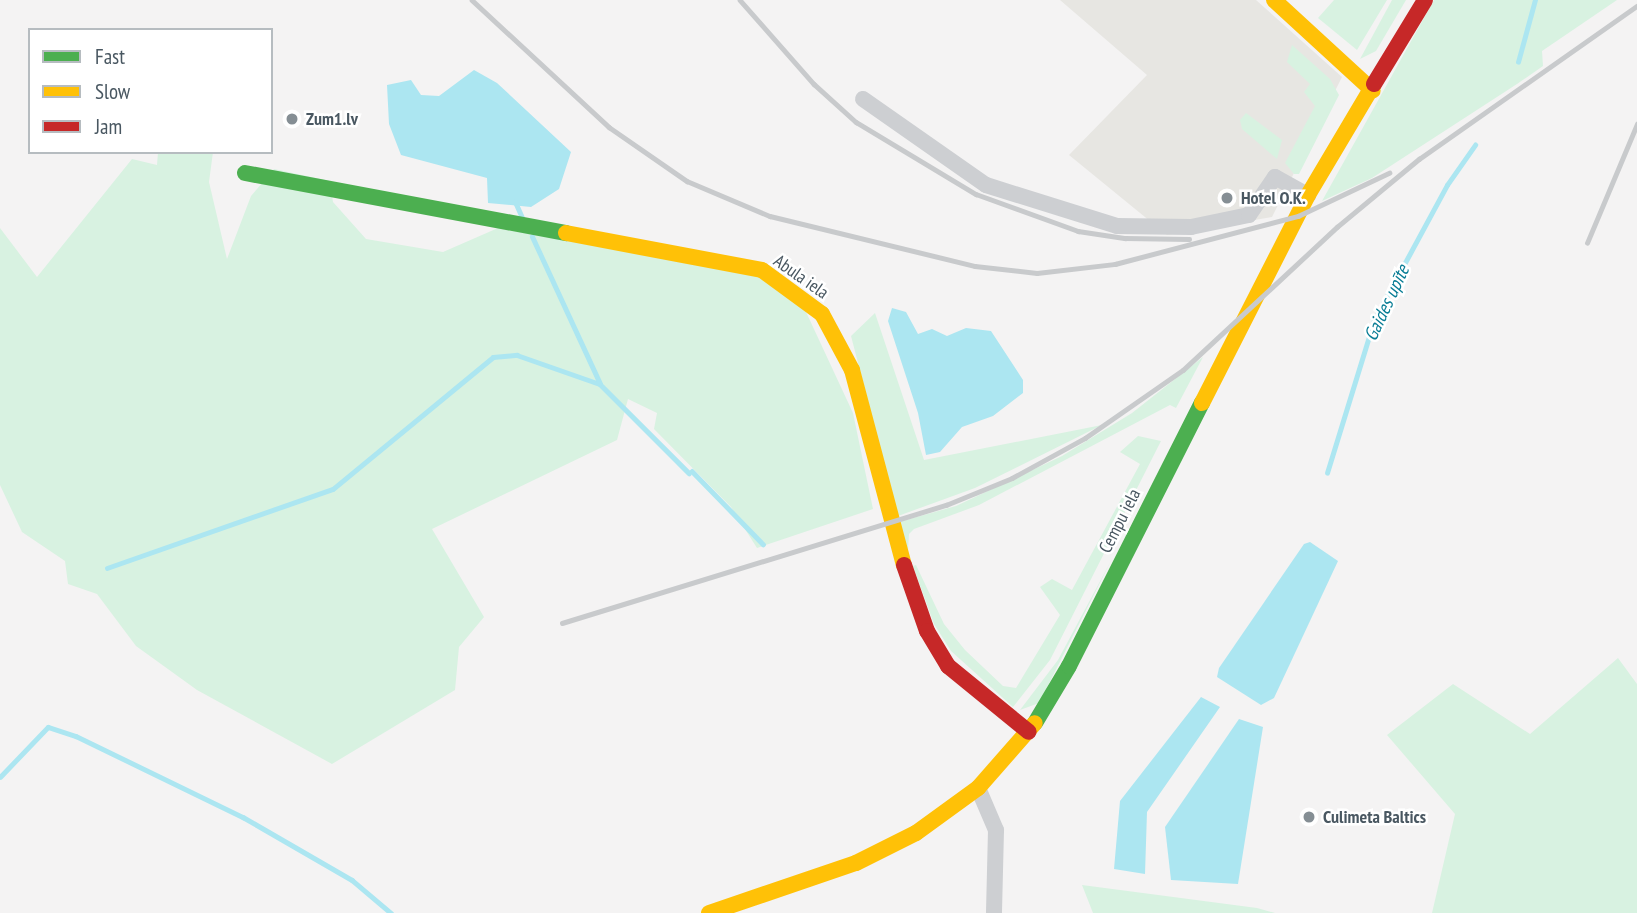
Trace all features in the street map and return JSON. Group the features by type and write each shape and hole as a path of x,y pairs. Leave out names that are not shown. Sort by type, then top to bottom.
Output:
{"main road":[{"path":"1274,0 1373,91"},
{"name":"Cempu iela","path":"709,913 856,863 916,833 978,788 1029,733 1069,666 1308,195 1426,0"},
{"name":"Abula iela","path":"245,173 762,270 822,314 852,370 911,592 927,631 948,666 1029,733"}],"street":[{"path":"863,99 986,185 1117,226 1191,227 1249,215 1275,177 1308,195"},
{"path":"978,788 996,830 995,913"}],"shaded area":[{"path":"1060,0 1256,0 1342,77 1272,217 1167,235 1069,155 1147,75"}],"green space":[{"path":"1334,0 1387,0 1357,50 1318,18"},
{"path":"1392,0 1406,0 1376,51 1360,59"},
{"path":"1434,0 1617,0 1542,51 1543,66 1517,84 1372,178 1322,201"},
{"path":"1292,45 1330,79 1339,95 1299,174 1294,174 1285,163 1315,106 1304,92 1310,84 1287,62"},
{"path":"1246,113 1282,140 1277,159 1242,129 1240,120"},
{"path":"158,154 213,154 209,182 227,259 251,196 274,169 330,181 333,202 366,239 443,252 498,228 757,274 800,299 853,413 873,509 757,548 731,507 654,429 657,413 628,399 617,440 432,529 484,617 459,647 455,690 332,764 197,690 136,646 97,594 68,584 65,561 22,532 0,485 0,228 37,277 132,159 157,165"},
{"path":"875,313 924,460 1102,425 975,488 898,516 851,336"},
{"path":"1203,357 1176,408 1170,405 979,505 914,529 909,534 908,551 899,522 956,506 1062,456 1132,413"},
{"path":"1138,436 1161,441 1050,660 1013,707 951,651 934,624 913,566 916,565 944,624 965,650 1003,686 1016,688 1060,615 1040,587 1052,579 1072,590 1140,464 1120,452"},
{"path":"1113,557 1039,703 1020,710 1058,660"},
{"path":"1618,658 1637,684 1637,913 1432,913 1455,814 1387,735 1453,684 1530,734"},
{"path":"1082,885 1257,908 1275,913 1093,913"}],"water":[{"path":"474,70 497,83 571,152 559,189 531,207 488,203 487,178 401,155 389,124 387,85 411,80 421,95 439,96"},
{"path":"892,308 906,312 918,334 932,329 947,336 966,328 991,331 1023,380 1023,393 993,416 962,427 940,452 926,455 918,413 888,321"},
{"path":"1310,542 1338,561 1274,698 1261,705 1217,677 1219,668 1304,544"},
{"path":"1201,697 1220,707 1147,812 1145,874 1114,869 1120,801"},
{"path":"1239,719 1263,727 1238,884 1171,880 1165,827"}],"waterway":[{"name":"Gaides upīte","path":"1518,62 1535,0"},
{"name":"Gaides upīte","path":"1327,473 1374,320 1447,185 1475,145"},
{"path":"515,201 523,219"},
{"path":"107,568 333,489 493,357 517,355 600,384 532,237"},
{"path":"600,384 689,473"},
{"path":"692,471 763,544"},
{"path":"0,777 48,727 76,736 243,817 352,880 391,913"}],"railway":[{"path":"472,0 609,127 687,181 770,216 975,266 1037,273 1115,264 1298,216 1389,173"},
{"path":"740,0 814,84 856,122 976,194 1078,231 1125,238 1189,239"},
{"path":"562,623 946,505 1012,478 1085,438 1183,370 1337,227 1419,159 1637,6"},
{"path":"1587,243 1637,124"}],"traffic: fast":[{"path":"245,173 566,233"},
{"path":"1035,723 1069,666 1202,403"}],"traffic: slow":[{"path":"1274,0 1373,91"},
{"path":"1202,403 1308,195 1374,84"},
{"path":"566,233 762,270 822,314 852,370 904,565"},
{"path":"709,913 856,863 916,833 978,788 1035,723"}],"traffic: jam":[{"path":"1374,84 1425,0"},
{"path":"904,565 927,631 948,666 1029,732"}],"place":[{"name":"Zum1.lv","path":"292,119"},
{"name":"Hotel O.K.","path":"1227,198"},
{"name":"Culimeta Baltics","path":"1309,817"}]}
